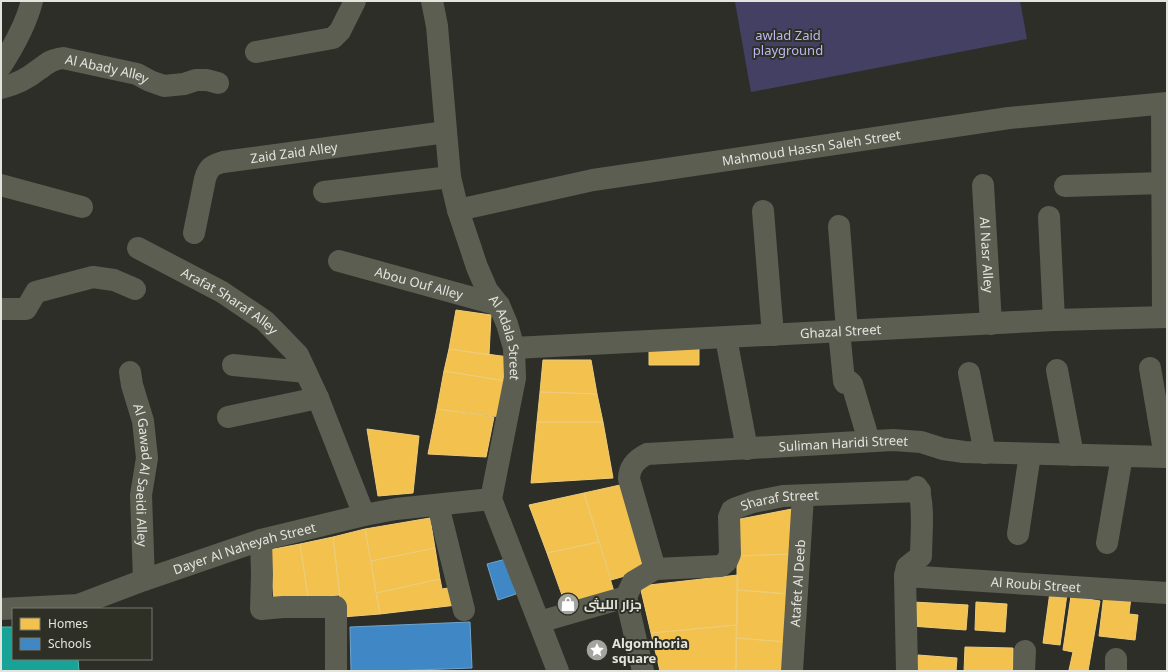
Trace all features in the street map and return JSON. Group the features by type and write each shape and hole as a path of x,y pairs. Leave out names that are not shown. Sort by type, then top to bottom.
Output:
{"street":[{"path":"1,66 28,14 32,1"},
{"path":"256,52 333,38 340,31 355,1"},
{"name":"Al Adala Street","path":"432,1 437,26 450,177 458,210 477,267 487,290 499,305 507,324 514,348 515,378 491,500"},
{"name":"Al Abady Alley","path":"1,88 11,86 23,80 53,59 63,58 137,74 164,86 184,84 196,80 207,80 218,83"},
{"path":"1164,104 1163,183 1165,317"},
{"name":"Mahmoud Hassn Saleh Street","path":"458,210 600,179 1009,118 1164,104"},
{"name":"Zaid Zaid Alley","path":"194,233 205,179 208,170 214,164 446,132"},
{"path":"324,192 450,177"},
{"path":"1065,186 1163,183"},
{"path":"1,185 82,207"},
{"name":"Al Nasr Alley","path":"983,186 991,324"},
{"path":"763,211 773,335"},
{"path":"1048,217 1054,320"},
{"path":"839,226 844,381 845,383 850,382 852,384 869,441"},
{"name":"Arafat Sharaf Alley","path":"138,248 222,292 265,321 298,355 318,398 364,516"},
{"name":"Abou Ouf Alley","path":"339,261 499,305"},
{"path":"1,309 26,309 36,292 93,277 114,280 136,289"},
{"name":"Ghazal Street","path":"514,348 1054,320 1165,317"},
{"path":"726,338 747,449"},
{"path":"233,365 306,372"},
{"path":"1150,368 1166,457"},
{"path":"1057,370 1073,455"},
{"name":"Al Gawad Al Saeidi Alley","path":"130,372 132,385 143,421 146,458 141,495 144,580"},
{"path":"969,373 985,453"},
{"path":"228,417 318,398"},
{"name":"Suliman Haridi Street","path":"655,569 628,479 631,466 647,454 893,440 921,442 943,449 964,452 1166,457"},
{"path":"1018,534 1030,454"},
{"path":"1107,543 1122,456"},
{"name":"Sharaf Street","path":"626,597 633,582 655,569 721,566 727,561 730,554 729,517 732,510 753,502 783,496 919,489 922,503 921,556 907,567 905,576"},
{"name":"Atafet Al Deeb","path":"792,671 803,496"},
{"path":"491,500 558,671"},
{"name":"Dayer Al Naheyah Street","path":"20,608 78,605 144,580 261,540 364,516 396,509 491,500"},
{"path":"438,505 464,610"},
{"path":"261,540 261,609 290,607 336,607 336,671"},
{"path":"905,576 906,671"},
{"name":"Al Roubi Street","path":"905,576 1167,594"},
{"path":"539,622 626,597 643,671"},
{"name":"Dayer Al Naheyah Street","path":"1,609 12,608"}],"green space":[{"name":"awlad Zaid playground","path":"1020,1 1027,39 751,92 735,2"}],"building: Homes":[{"path":"456,310 491,315 489,355 449,349"},
{"path":"649,342 699,343 699,365 649,365"},
{"path":"449,349 509,357 506,381 444,371"},
{"path":"543,360 591,360 597,394 540,392"},
{"path":"444,371 506,381 501,417 437,409"},
{"path":"540,392 597,394 603,422 537,422"},
{"path":"437,409 494,417 486,457 428,454"},
{"path":"537,422 603,422 613,478 531,483"},
{"path":"367,429 419,436 413,493 378,496"},
{"path":"620,485 649,569 611,580 584,493"},
{"path":"584,493 599,542 547,553 529,505"},
{"path":"797,508 793,554 737,556 735,520"},
{"path":"430,518 435,548 371,561 365,529"},
{"path":"365,529 380,614 342,617 333,537"},
{"path":"333,537 340,595 308,597 300,544"},
{"path":"599,542 615,595 567,609 547,553"},
{"path":"300,544 308,597 274,599 269,550"},
{"path":"435,548 440,579 376,593 371,561"},
{"path":"793,554 790,594 737,590 737,556"},
{"path":"738,575 737,625 651,633 640,586"},
{"path":"440,579 442,589 454,587 457,605 380,614 376,593"},
{"path":"737,590 790,594 787,642 736,638"},
{"path":"1050,592 1067,594 1060,645 1043,643"},
{"path":"1104,594 1131,597 1129,614 1138,615 1135,640 1099,636"},
{"path":"1071,596 1100,601 1088,671 1069,670 1073,652 1063,650"},
{"path":"913,602 968,605 966,630 911,626"},
{"path":"976,602 1007,604 1005,632 975,630"},
{"path":"737,625 736,671 660,671 651,633"},
{"path":"736,638 787,642 784,671 736,671"},
{"path":"965,647 1013,648 1013,671 964,671"},
{"path":"918,655 957,658 956,671 917,671"}],"building: Schools":[{"path":"506,559 516,594 498,600 487,564"},
{"path":"470,622 472,668 351,671 350,627"}],"building: Public":[{"path":"1,627 12,627 12,660 78,660 79,671 1,671"}],"place":[{"name":"جزار الليثى","path":"568,604"},
{"name":"Algomhoria square","path":"597,650"}]}
